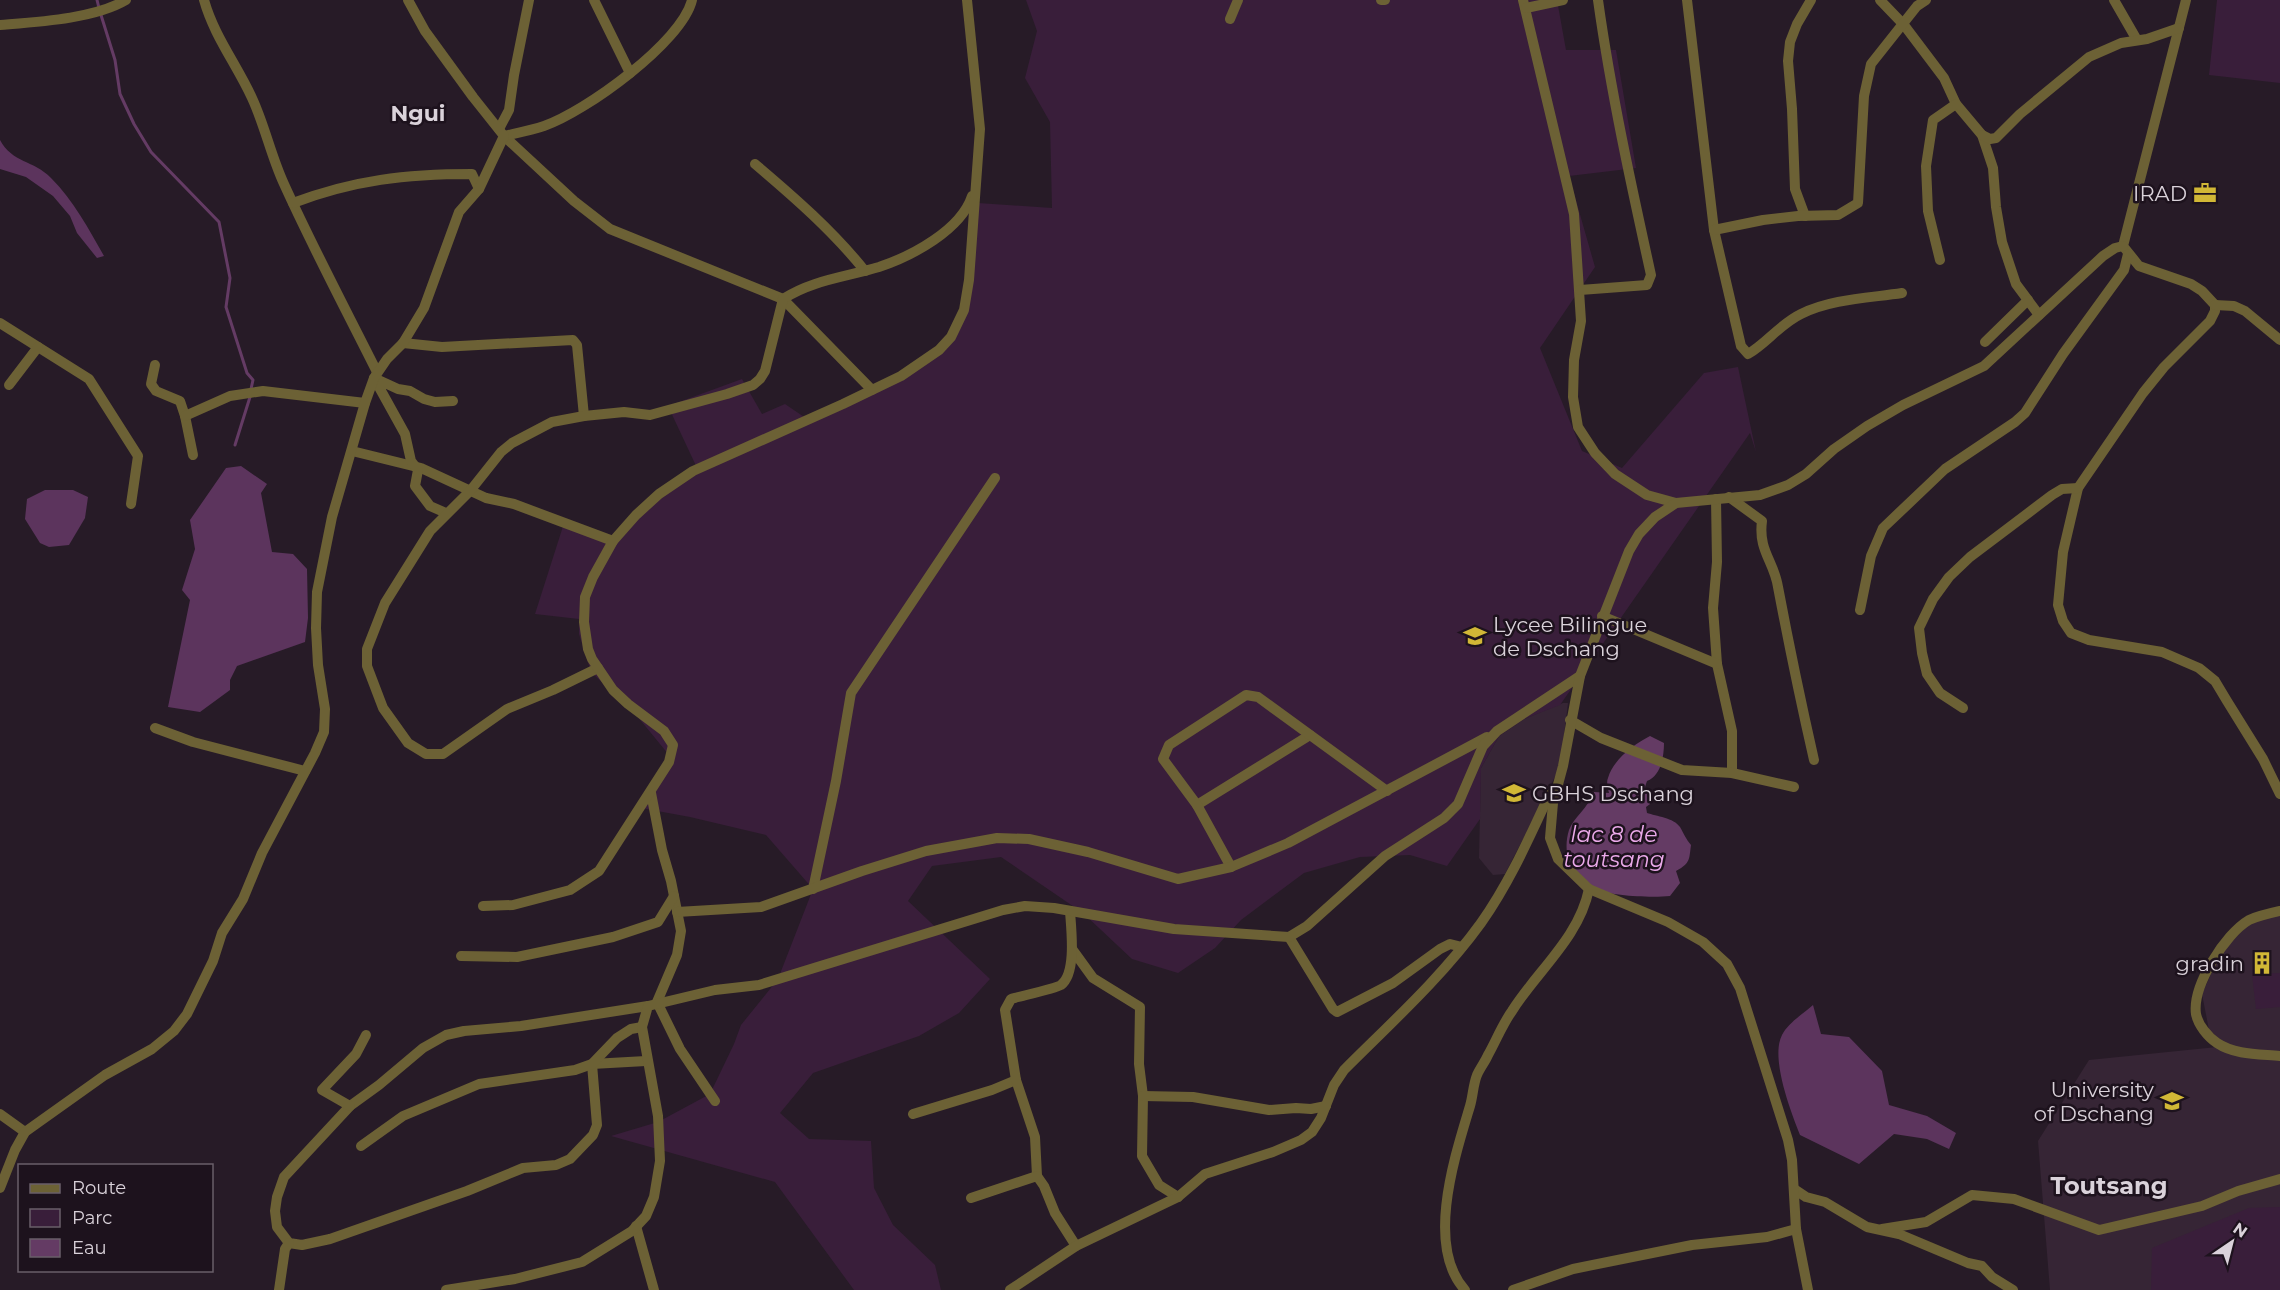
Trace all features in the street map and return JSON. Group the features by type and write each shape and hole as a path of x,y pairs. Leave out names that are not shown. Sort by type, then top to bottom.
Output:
{"street":[{"path":"0,25 47,21 113,8 126,0"},
{"path":"0,1184 25,1132 105,1076 152,1048 174,1031 187,1014 213,961 222,933 243,898 262,853 324,732 325,709 318,665 316,628 319,582 332,517 377,372 347,309 318,259 292,203 252,99 216,33 204,0"},
{"path":"408,0 425,31 502,133 574,201 610,229 783,299 872,390"},
{"path":"374,378 387,359 403,343 424,308 459,212 478,189 502,133 509,110 529,0"},
{"path":"594,0 630,73"},
{"path":"502,133 546,126 589,102 630,73 678,28 692,0"},
{"path":"483,906 513,905 570,890 599,871 669,762 673,745 664,731 613,690 588,649 584,622 585,597 592,577 613,542 636,515 659,494 693,471 902,376 939,350 951,337 964,310 969,280 980,129 967,0"},
{"path":"1230,19 1238,0"},
{"path":"1563,0 1524,4 1575,214 1581,321 1574,360 1573,397 1578,427 1595,453 1615,474 1647,495 1676,503 1760,495 1788,485 1806,474 1834,449 1867,426 1903,405 1984,366 2103,256 2115,248 2126,250 2139,266 2191,284 2202,291 2215,305 2215,311 2210,321 2164,367 2143,393 2078,488 2059,582 2058,605 2063,621 2071,633 2089,640 2162,652 2199,668 2215,681 2263,759 2280,794"},
{"path":"1580,290 1647,285 1652,275 1626,161 1598,0"},
{"path":"1687,0 1714,230 1741,346 1748,354 1760,347 1781,327 1802,314 1832,303 1902,292"},
{"path":"1805,216 1795,189 1788,61 1790,42 1811,0"},
{"path":"1880,0 1904,26 1944,78 1956,104 1982,135 1993,168 2002,242 2016,284 2039,315"},
{"path":"1714,230 1763,220 1838,215 1858,203 1864,96 1871,64 1904,26 1917,6 1926,0"},
{"path":"2114,0 2137,40"},
{"path":"1860,610 1871,556 1883,528 1945,469 2015,422 2025,412 2063,354 2124,270 2126,250 2186,0"},
{"path":"1982,135 1990,139 1996,138 2020,114 2089,57 2121,43 2148,39 2179,28"},
{"path":"1940,260 1928,211 1926,166 1933,120 1956,104"},
{"path":"755,164 830,232 865,271"},
{"path":"292,203 329,190 369,180 441,174 472,174 478,189"},
{"path":"783,299 817,283 882,266 923,246 952,227 968,208 976,183"},
{"path":"598,668 507,709 444,754 426,754 408,743 383,708 367,666 367,649 385,603 430,531 470,491 501,452 512,443 552,422 624,412 650,415 753,385 765,371 783,299"},
{"path":"1985,342 2028,300"},
{"path":"2215,305 2234,306 2245,310 2280,340"},
{"path":"0,323 89,380 138,456 131,504"},
{"path":"403,343 442,347 573,340 577,345 584,416"},
{"path":"9,385 38,347"},
{"path":"154,365 150,384 156,391 180,401 186,416 193,455"},
{"path":"374,378 398,389 410,391 424,399 435,402 453,401"},
{"path":"374,378 405,434 413,466 418,470 415,486 430,506 446,513"},
{"path":"186,416 230,396 263,391 366,404"},
{"path":"352,451 413,466 486,498 514,504 613,542"},
{"path":"813,889 836,781 850,693 995,478"},
{"path":"1963,708 1940,693 1927,674 1919,628 1933,599 1949,577 1970,557 2052,495 2062,489 2078,488"},
{"path":"1729,497 1762,521 1760,536 1778,586 1814,760"},
{"path":"1716,499 1717,562 1713,608 1717,664 1732,731 1732,773"},
{"path":"1676,503 1655,517 1639,534 1629,551 1602,616 1580,676 1563,766 1553,803 1550,838 1558,859 1588,889 1668,922 1703,942 1727,964 1740,988 1788,1140 1796,1229 1808,1290"},
{"path":"1602,616 1717,664"},
{"path":"677,912 761,908 862,871 926,851 997,838 1029,839 1078,850 1178,879 1231,867 1288,843 1497,731 1580,676"},
{"path":"1231,867 1197,806 1163,759 1169,745 1246,695 1258,697 1387,791"},
{"path":"1570,720 1601,738 1682,770 1732,773 1794,787"},
{"path":"155,728 193,742 305,771"},
{"path":"642,1027 632,1029 617,1038 592,1064 597,1125 593,1135 570,1159 556,1165 523,1168 448,1198 330,1239 302,1245 289,1243 277,1227 275,1211 284,1177 350,1106 423,1048 446,1035 464,1031 521,1026 652,1004 715,990 759,985 1003,910 1025,906 1174,928 1289,937 1307,926 1385,856 1444,818 1458,804 1483,746 1497,731"},
{"path":"1197,806 1310,735"},
{"path":"1010,1290 1076,1246 1178,1197 1205,1174 1273,1152 1301,1140 1312,1132 1321,1118 1334,1085 1344,1070 1425,989 1480,924 1507,883 1563,766"},
{"path":"446,1290 515,1279 582,1262 636,1226 646,1216 654,1197 660,1161 658,1116 646,1061 642,1027 677,955 681,931 651,793"},
{"path":"1465,1290 1456,1280 1449,1261 1445,1231 1451,1174 1476,1077 1513,1009 1546,969 1585,909 1588,889"},
{"path":"461,956 517,957 613,937 657,922 674,896"},
{"path":"1070,911 1072,949 1068,975 1061,985 1011,999 1005,1010 1016,1080 1035,1137 1037,1176 1044,1186 1055,1213 1076,1246"},
{"path":"2280,911 2249,920 2232,934 2205,972 2196,1013 2203,1031 2218,1044 2241,1053 2280,1056"},
{"path":"1289,937 1337,1012 1393,983 1440,949 1450,944 1462,946"},
{"path":"1072,949 1093,978 1140,1007 1139,1064 1143,1096 1142,1156 1159,1185 1178,1197"},
{"path":"652,1004 715,1101"},
{"path":"350,1106 322,1090 356,1054 366,1035"},
{"path":"361,1146 403,1116 478,1084 575,1070 592,1064 646,1061"},
{"path":"913,1114 992,1090 1016,1080"},
{"path":"1143,1096 1193,1097 1269,1110 1311,1109 1326,1106"},
{"path":"0,1114 25,1132"},
{"path":"971,1198 1037,1176"},
{"path":"1882,1229 1926,1222 1972,1195 2014,1199 2099,1230 2202,1206 2238,1191 2280,1179"},
{"path":"1794,1189 1806,1197 1825,1202 1867,1227 1882,1229 1968,1263 1982,1266 1992,1277 2013,1290"},
{"path":"636,1226 654,1290"},
{"path":"1513,1290 1573,1269 1692,1245 1767,1237 1796,1229"},
{"path":"279,1290 285,1249 289,1243"}],"shaded area":[{"path":"0,140 11,153 51,178 80,215 104,256 97,258 77,233 70,216 53,196 26,177 0,169"},
{"path":"241,466 267,484 261,493 272,552 293,554 307,569 308,618 305,642 237,666 230,680 230,690 200,712 168,707 190,600 182,590 195,549 190,520 226,468"},
{"path":"45,490 73,490 88,497 85,518 69,545 49,547 40,543 25,519 27,499"},
{"name":"GBHS Dschang","path":"1568,703 1560,767 1505,874 1493,875 1479,858 1481,768 1499,736 1524,719"},
{"name":"University of Dschang","path":"2280,911 2280,1290 2050,1290 2038,1141 2089,1060 2227,1046 2209,1030 2202,994 2220,954 2252,921"},
{"path":"1813,1005 1821,1034 1849,1037 1882,1071 1889,1105 1927,1116 1956,1133 1949,1149 1927,1139 1894,1134 1859,1164 1800,1135 1783,1085 1778,1057 1779,1045 1788,1026"}],"green space":[{"path":"1026,0 1557,0 1566,50 1616,50 1636,168 1569,176 1595,267 1540,348 1582,451 1622,468 1704,373 1738,367 1756,452 1750,433 1560,705 1524,719 1499,736 1481,768 1480,819 1447,866 1410,855 1360,857 1304,873 1241,920 1215,948 1178,973 1132,959 1083,913 1001,857 932,866 908,901 990,979 959,1013 919,1036 813,1073 780,1113 809,1139 871,1141 874,1188 893,1225 935,1265 941,1290 854,1290 775,1182 611,1136 658,1122 710,1094 741,1025 778,979 813,889 766,835 641,808 669,755 637,716 591,672 579,634 579,619 535,614 565,520 610,543 640,510 698,470 668,406 742,379 762,414 785,404 810,421 863,395 942,347 963,313 978,203 1052,208 1050,122 1025,78 1037,31"},
{"path":"2217,0 2280,0 2280,83 2209,75"},
{"path":"2280,973 2280,1007 2256,1009 2252,974"},
{"path":"2280,1207 2280,1290 2151,1290 2152,1248 2249,1208"}],"water":[{"name":"lac 8 de toutsang","path":"1650,736 1664,743 1664,748 1659,770 1647,781 1645,787 1650,804 1646,807 1647,813 1669,819 1677,824 1691,845 1688,860 1676,871 1680,883 1670,896 1662,897 1620,895 1593,889 1585,885 1573,872 1567,856 1569,830 1594,792 1609,793 1607,780 1619,759 1637,743"}],"waterway":[{"path":"97,0 99,8"},
{"path":"101,15 115,60 120,94 134,124 151,152 219,222 230,278 226,307 247,373 253,380 251,389"},
{"path":"235,445 250,397"}],"place":[{"name":"IRAD","path":"2205,193"},
{"name":"Lycee Bilingue de Dschang","path":"1475,636"},
{"name":"GBHS Dschang","path":"1514,793"},
{"name":"gradin","path":"2262,963"},
{"name":"University of Dschang","path":"2172,1101"}],"district":[{"name":"Ngui","path":"418,113"},
{"name":"Toutsang","path":"2109,1185"}]}
